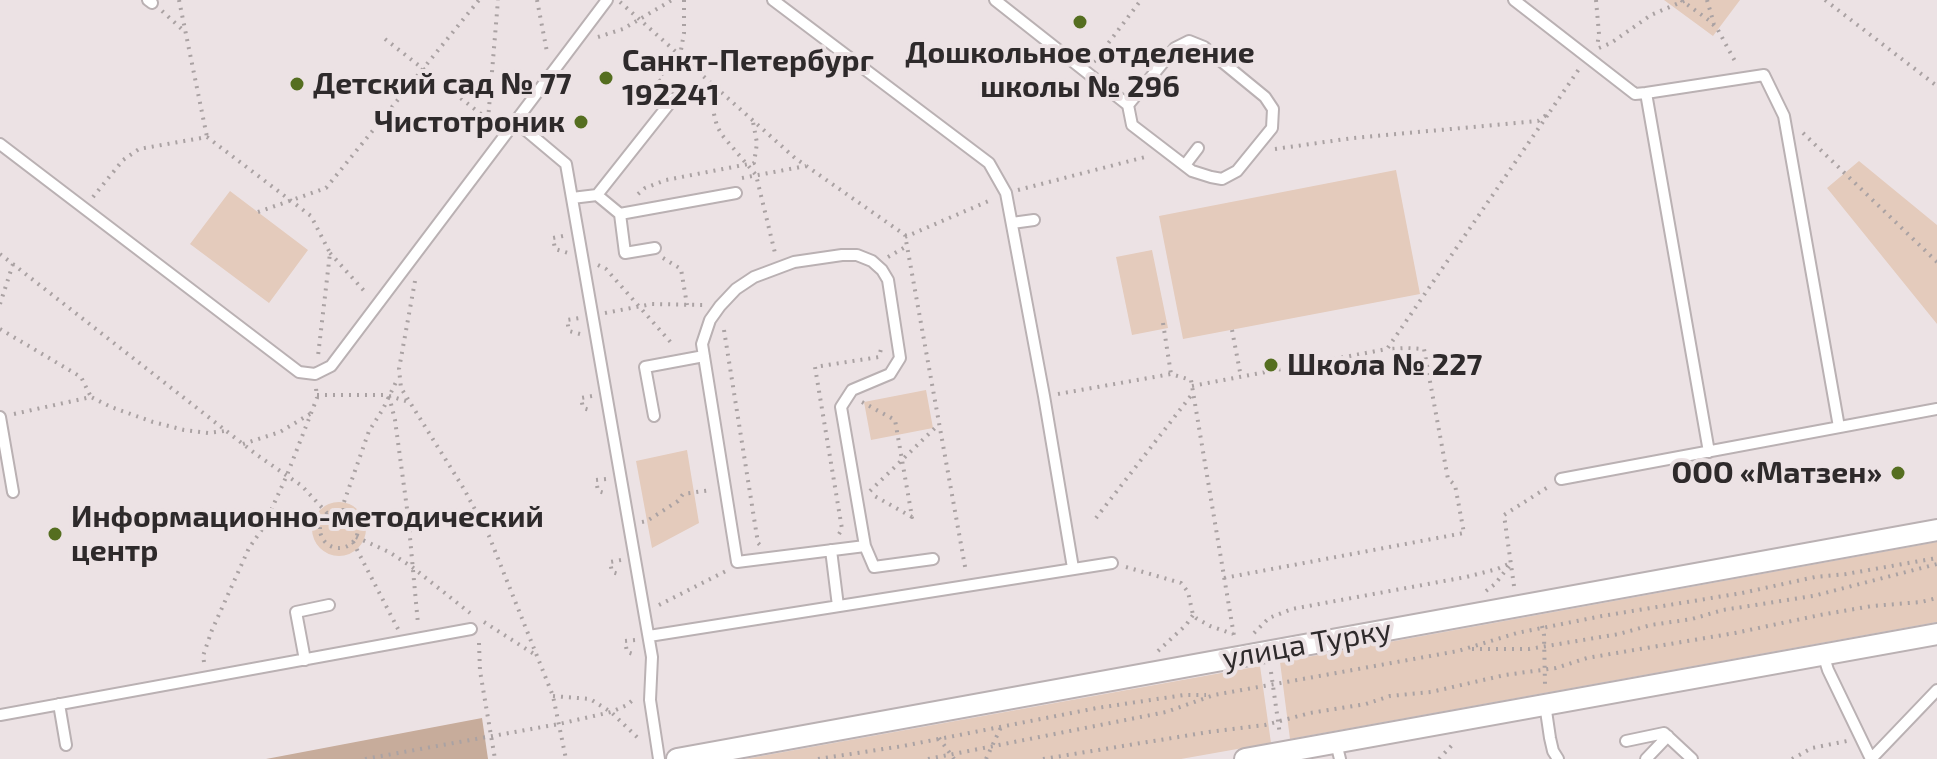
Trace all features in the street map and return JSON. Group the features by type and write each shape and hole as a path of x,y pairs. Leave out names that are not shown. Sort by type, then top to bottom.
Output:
{"street":[{"name":"улица Турку","path":"677,759 1937,530"},
{"path":"1245,759 1338,751 1545,704 1937,634"}],"lane":[{"path":"0,144 299,372 315,374 331,366 607,0"},
{"path":"773,0 989,163 1006,193 1073,568"},
{"path":"995,0 1128,105 1132,125 1192,171 1222,179 1237,171 1272,128 1273,109 1265,97 1204,47 1189,41 1175,48 1128,105"},
{"path":"1514,0 1635,94 1764,75 1784,116 1839,427"},
{"path":"1646,93 1709,452"},
{"path":"572,198 597,195 673,99"},
{"path":"516,122 566,164 644,612 644,638 652,657 650,700 659,759"},
{"path":"1185,165 1198,148"},
{"path":"620,214 736,193"},
{"path":"597,195 620,214 625,253 655,248"},
{"path":"1012,223 1034,220"},
{"path":"865,546 737,562 702,344 710,320 736,289 754,277 794,262 857,255 872,261 888,280 900,358 890,374 852,390 841,407 865,546 874,567 933,559"},
{"path":"654,416 645,367 704,356"},
{"path":"1561,479 1937,409"},
{"path":"0,417 13,492"},
{"path":"831,550 838,606"},
{"path":"644,638 1112,563"},
{"path":"305,660 296,612 329,605"},
{"path":"0,715 420,639 475,633"},
{"path":"1823,654 1871,759 1937,690"},
{"path":"59,704 66,745"},
{"path":"1545,704 1550,738 1558,759"},
{"path":"1626,741 1664,733 1692,759"},
{"path":"1646,759 1668,736"}],"path":[{"path":"179,0 207,137"},
{"path":"258,212 326,188 479,0"},
{"path":"488,120 498,0"},
{"path":"537,0 552,73"},
{"path":"573,45 623,29 672,0"},
{"path":"673,99 658,79 681,50 684,0"},
{"path":"1086,73 1141,0"},
{"path":"1596,0 1597,49 1651,15 1683,0 1715,27 1743,78"},
{"path":"1707,0 1715,27"},
{"path":"1825,0 1937,86"},
{"path":"150,1 187,34"},
{"path":"385,39 507,134"},
{"path":"1387,349 1587,57"},
{"path":"710,82 717,126 756,175 778,267"},
{"path":"1253,152 1353,138 1538,121 1549,113"},
{"path":"1784,116 1937,262"},
{"path":"629,201 656,183 754,163 757,143 753,120"},
{"path":"905,237 1006,193 1167,151"},
{"path":"567,235 553,238 555,249 606,269 686,360"},
{"path":"655,248 665,260 681,269 687,305"},
{"path":"330,253 377,306"},
{"path":"0,254 243,444 302,486 327,513"},
{"path":"344,510 344,502 369,431 399,376 417,268 416,255"},
{"path":"0,304 13,264"},
{"path":"593,316 665,303 720,306 751,484 758,543 765,546"},
{"path":"1163,323 1171,374"},
{"path":"0,329 81,377 91,397"},
{"path":"1232,330 1241,377"},
{"path":"836,536 842,529 815,367 879,357 882,352 879,337"},
{"path":"1192,386 1387,349 1424,349 1448,479 1455,485 1464,533 1224,578"},
{"path":"1044,396 1171,374 1191,380 1234,636 1196,618 1188,592 1181,583 1112,563"},
{"path":"399,376 409,403 477,511 509,583 553,696 566,759"},
{"path":"1096,518 1193,393"},
{"path":"317,395 389,396 409,403"},
{"path":"849,395 895,420 902,460 907,488 912,517 868,493 902,460 939,424"},
{"path":"389,396 408,516 420,639"},
{"path":"596,396 581,398 583,408 599,413"},
{"path":"0,417 91,397 174,427 208,433 228,431"},
{"path":"243,444 280,432 311,413"},
{"path":"610,478 596,480 598,491 614,496"},
{"path":"1515,588 1504,515 1561,479"},
{"path":"629,524 647,521 678,501 683,494 751,484"},
{"path":"355,540 343,548 332,547 320,534 320,523 327,513 338,509 356,520 355,540 404,642"},
{"path":"355,540 389,552 473,615"},
{"path":"928,759 1166,712 1214,695 1465,649 1542,628 1815,577 1937,558"},
{"path":"625,559 610,562 612,572 628,577"},
{"path":"644,612 726,572 737,562"},
{"path":"1484,593 1511,563"},
{"path":"1252,635 1269,618 1292,609 1466,577 1511,563"},
{"path":"1465,649 1545,647 1619,634 1723,610 1813,596 1937,564"},
{"path":"1043,759 1278,722 1390,696 1431,692 1505,675 1545,671 1587,658 1872,606 1937,598"},
{"path":"1535,603 1545,647 1545,704"},
{"path":"1156,653 1193,615"},
{"path":"482,621 535,655"},
{"path":"475,633 495,759"},
{"path":"643,657 627,652 625,641 644,638"},
{"path":"1270,662 1281,741"},
{"path":"365,759 611,712 627,705 641,693"},
{"path":"818,759 903,746 1097,708 1184,695 1214,695"},
{"path":"553,696 590,699 611,712 646,746"},
{"path":"1439,759 1458,737"},
{"path":"1792,759 1812,748 1861,738"}],"shaded area":[{"path":"1664,0 1740,0 1713,36"},
{"path":"1859,161 1937,225 1937,324 1827,188"},
{"path":"1396,170 1420,294 1183,339 1159,216"},
{"path":"230,191 308,250 269,303 190,244"},
{"path":"1152,250 1168,328 1132,335 1116,257"},
{"path":"926,390 933,428 871,440 864,402"},
{"path":"687,450 699,523 652,548 636,461"},
{"path":"339,502 358,510 366,529 358,548 339,556 320,548 312,529 320,510"},
{"path":"1937,542 1937,622 1290,739 1280,662"},
{"path":"1260,666 1271,743 1181,759 745,759"},
{"path":"482,718 488,759 266,759"}],"place":[{"name":"Дошкольное отделение школы № 296","path":"1080,22"},
{"name":"Санкт-Петербург 192241","path":"606,78"},
{"name":"Детский сад № 77","path":"297,84"},
{"name":"Чистотроник","path":"581,122"},
{"name":"Школа № 227","path":"1271,365"},
{"name":"ООО «Матзен»","path":"1898,473"},
{"name":"Информационно-методический центр","path":"55,534"}]}
